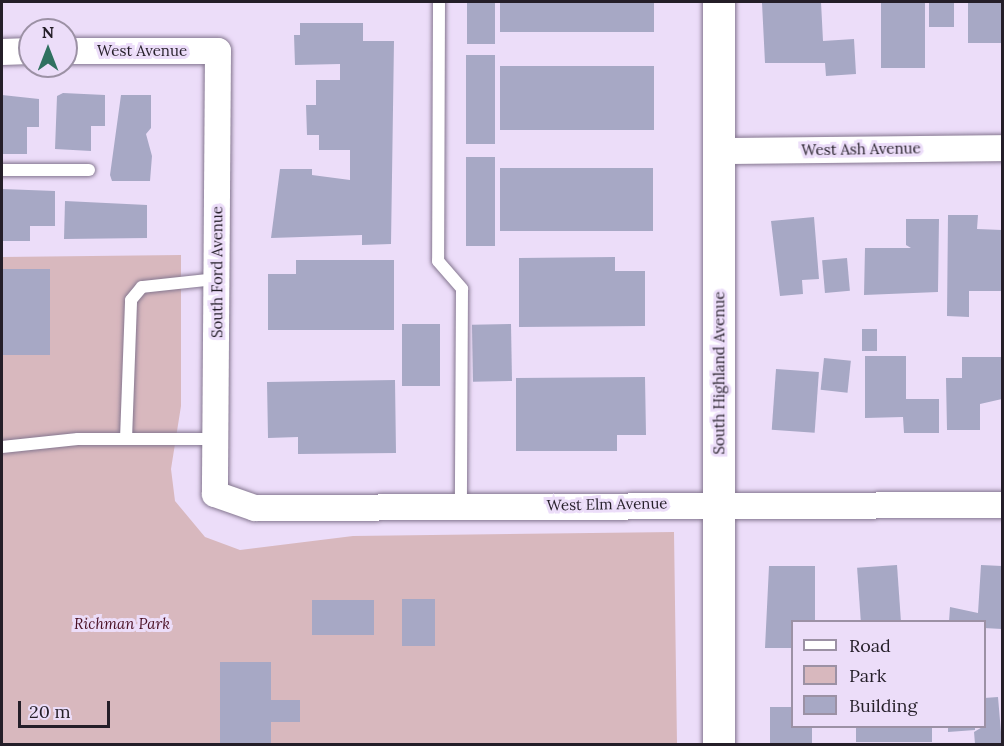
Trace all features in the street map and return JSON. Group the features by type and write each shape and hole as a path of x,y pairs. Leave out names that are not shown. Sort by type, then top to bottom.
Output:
{"street":[{"name":"South Highland Avenue","path":"720,2 720,744"},
{"path":"2,52 18,51"},
{"name":"West Avenue","path":"78,51 218,51"},
{"name":"South Ford Avenue","path":"215,494 218,51"},
{"name":"West Ash Avenue","path":"720,151 1002,148"},
{"name":"West Elm Avenue","path":"215,494 255,508 720,502 1002,505"}],"lane":[{"path":"439,2 438,261 462,289 461,507"},
{"path":"2,170 89,170"},
{"path":"126,439 130,300 142,287 216,279"},
{"path":"2,447 126,439 216,439"}],"green space":[{"name":"Richman Park","path":"181,255 181,406 171,469 175,501 205,537 240,550 353,536 674,532 677,744 2,744 2,257"}],"building":[{"path":"467,2 495,2 495,44 467,44"},
{"path":"500,2 654,2 654,32 500,32"},
{"path":"821,2 823,41 854,39 856,74 826,76 825,63 765,63 762,3"},
{"path":"881,2 925,2 925,68 881,68"},
{"path":"929,2 954,2 954,27 929,27"},
{"path":"968,2 1002,2 1002,43 968,43"},
{"path":"300,23 363,23 363,41 394,41 391,244 362,245 362,235 271,238 280,169 312,169 312,175 350,180 350,150 319,150 319,135 307,135 306,105 316,105 316,80 340,80 340,64 295,65 294,35 300,35"},
{"path":"466,55 495,55 495,144 466,144"},
{"path":"500,66 654,66 654,130 500,130"},
{"path":"63,93 105,95 105,126 91,126 91,151 55,149 57,96"},
{"path":"2,95 39,99 39,127 27,127 27,154 2,154"},
{"path":"121,95 151,95 151,128 146,134 152,156 150,181 112,181 110,175"},
{"path":"466,157 495,157 495,246 466,246"},
{"path":"500,168 653,168 653,231 500,231"},
{"path":"2,189 55,191 55,226 30,226 30,241 2,241"},
{"path":"65,201 147,205 147,238 64,239"},
{"path":"948,215 978,215 977,229 1002,230 1002,291 969,291 969,317 947,316"},
{"path":"814,217 819,279 802,280 803,294 780,296 771,221"},
{"path":"906,219 939,219 938,292 864,295 865,248 911,248 906,245"},
{"path":"615,257 615,271 645,271 645,326 519,327 519,258"},
{"path":"847,258 850,291 825,293 822,260"},
{"path":"296,260 394,260 394,330 268,330 268,274 296,274"},
{"path":"2,269 50,269 50,355 2,355"},
{"path":"402,324 440,324 440,386 402,386"},
{"path":"511,324 512,381 473,382 472,325"},
{"path":"862,329 877,329 877,351 862,351"},
{"path":"865,356 906,356 906,399 939,399 939,433 904,433 903,417 865,418"},
{"path":"962,357 1002,357 1002,399 980,404 980,430 947,430 946,378 962,378"},
{"path":"824,358 851,361 848,393 821,390"},
{"path":"776,369 819,372 815,433 772,430"},
{"path":"645,377 646,435 617,435 617,451 516,451 516,378"},
{"path":"395,380 396,453 298,454 298,437 268,438 267,382"},
{"path":"897,565 901,620 861,620 857,568"},
{"path":"981,565 1002,566 1002,629 986,628 986,620 949,620 950,607 978,613"},
{"path":"769,566 815,566 815,620 791,620 791,648 765,648"},
{"path":"402,599 435,599 435,646 402,646"},
{"path":"312,600 374,600 374,635 312,635"},
{"path":"220,662 271,662 271,700 300,700 300,722 271,722 271,744 220,744"},
{"path":"998,697 1002,744 975,744 974,732 986,728 986,698"},
{"path":"770,707 791,707 791,728 812,728 812,744 770,744"},
{"path":"856,728 932,728 932,742 856,742"},
{"path":"948,728 975,728 975,730 948,732"}]}
